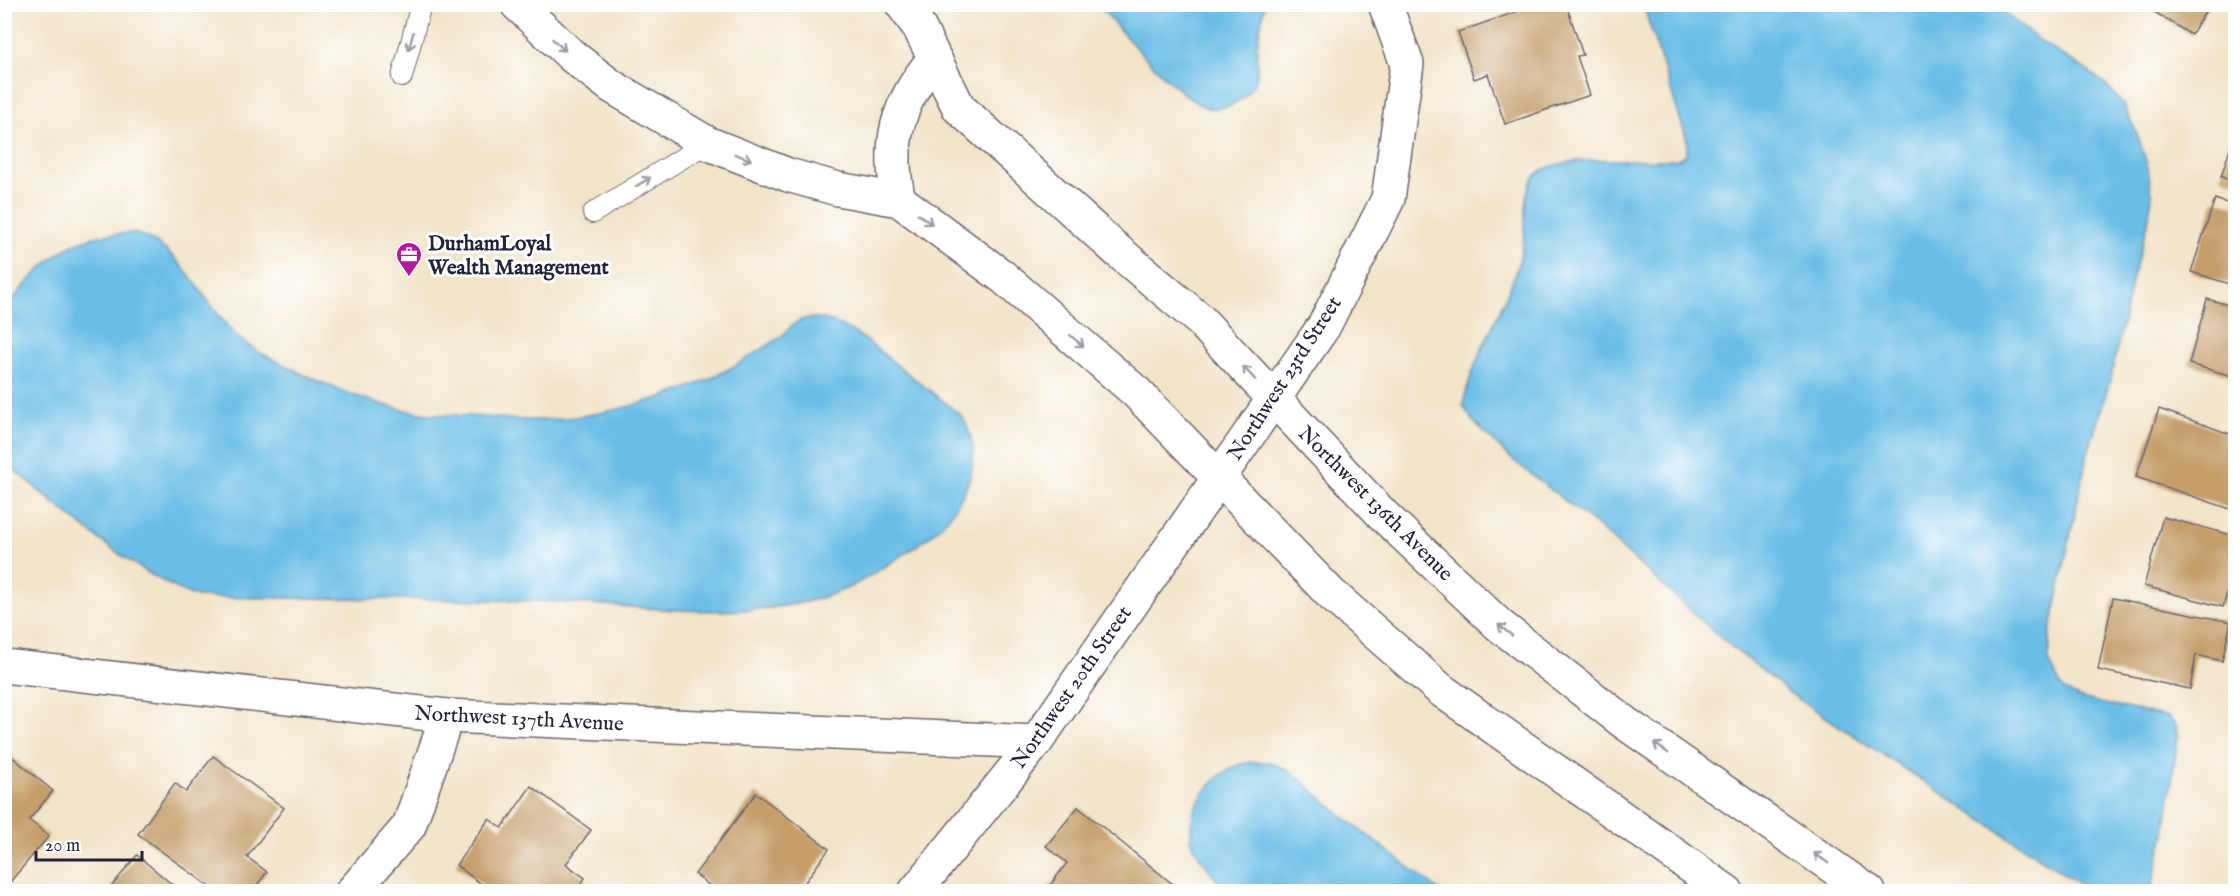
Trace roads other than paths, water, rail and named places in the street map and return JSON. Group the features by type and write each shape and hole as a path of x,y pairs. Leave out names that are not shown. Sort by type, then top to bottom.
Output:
{"street":[{"path":"517,4 572,56 611,86 707,143 788,175 838,189 899,200 1003,277 1136,392 1331,594 1441,690 1727,891"},
{"name":"Northwest 136th Avenue","path":"902,4 919,27 959,108 1119,252 1200,320 1384,516 1499,625 1625,723 1869,891"},
{"name":"Northwest 23rd Street","path":"1219,477 1324,326 1388,199 1407,64 1385,4"},
{"path":"899,200 894,179 893,157 900,114 908,94 934,59"},
{"name":"Northwest 20th Street","path":"915,891 1036,742 1219,477"},
{"name":"Northwest 137th Avenue","path":"4,666 447,716 1036,742"},
{"path":"352,891 409,826 447,716"}],"lane":[{"path":"402,77 421,4"},
{"path":"593,213 707,143"}],"water":[{"path":"1099,5 1265,5 1259,33 1258,70 1255,82 1234,104 1220,108 1205,107 1180,91 1165,77 1133,45"},
{"path":"1643,5 1994,5 2044,44 2107,85 2124,106 2138,136 2148,167 2152,196 2148,223 2131,284 2111,377 2087,456 2050,634 2049,661 2063,689 2078,697 2169,717 2176,725 2178,737 2165,834 2152,885 2142,891 2090,891 1795,697 1722,639 1597,526 1509,457 1473,421 1463,406 1475,365 1518,265 1523,244 1525,204 1529,185 1534,177 1554,165 1570,162 1662,160 1677,159 1685,155 1687,140"},
{"path":"132,233 149,239 165,249 191,278 227,326 251,347 302,374 335,388 369,400 420,413 529,420 581,416 609,411 664,396 716,376 770,344 801,320 820,318 841,325 860,336 962,416 973,448 972,470 965,491 953,511 930,536 912,549 850,587 814,600 776,607 694,610 532,601 197,597 171,586 121,555 5,462 5,310 37,272 66,249 90,238"},
{"path":"1269,762 1291,772 1345,818 1440,891 1223,891 1192,845 1192,820 1195,809 1207,788 1225,772 1246,763"}],"place":[{"name":"DurhamLoyal Wealth Management","path":"409,278"}]}
